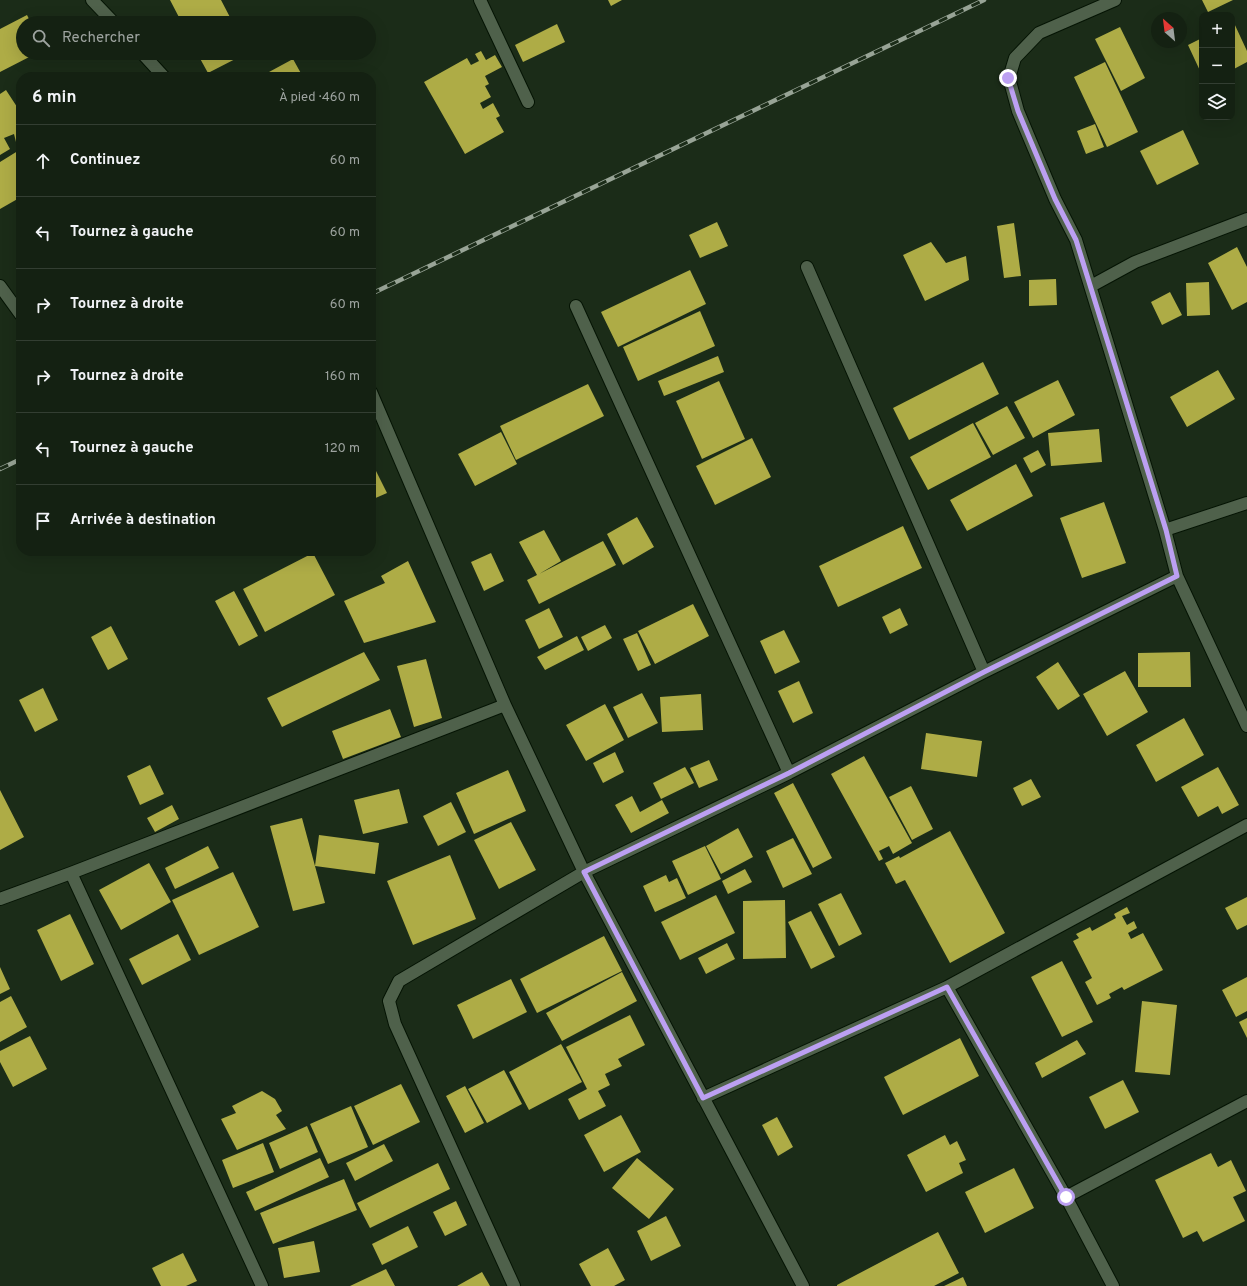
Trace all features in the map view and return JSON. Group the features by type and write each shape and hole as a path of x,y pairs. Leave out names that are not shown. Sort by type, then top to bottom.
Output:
{"street":[{"path":"92,0 107,16"},
{"path":"480,0 528,102"},
{"path":"1115,0 1039,33 1015,58 1008,78 1018,111 1055,199 1076,240 1166,530 1177,576 1247,726"},
{"path":"148,60 159,72"},
{"path":"1091,286 1135,262 1247,219"},
{"path":"807,267 984,672"},
{"path":"0,286 16,308"},
{"path":"576,306 789,773"},
{"path":"376,404 505,705 584,872 803,1286"},
{"path":"1166,530 1247,503"},
{"path":"514,1286 396,1024 389,1001 399,980 584,872 789,773 984,672 1177,576"},
{"path":"0,899 505,705"},
{"path":"703,1098 947,987 1247,825"},
{"path":"71,873 262,1286"},
{"path":"947,987 1066,1197 1113,1286"},
{"path":"1066,1197 1247,1101"}],"building":[{"path":"170,0 221,0 229,16 178,16"},
{"path":"608,0 622,0 611,6"},
{"path":"1202,0 1233,0 1208,12"},
{"path":"16,21 16,60 23,60 0,72 0,29"},
{"path":"557,24 565,42 523,62 515,45"},
{"path":"1235,25 1247,51 1247,62 1235,68"},
{"path":"1120,27 1145,78 1121,91 1095,39"},
{"path":"1199,40 1199,69 1188,45"},
{"path":"481,51 486,60 495,55 502,67 485,76 489,84 485,86 491,97 480,103 483,109 493,103 500,116 496,118 504,132 465,154 424,82 467,58 471,65 479,61 475,54"},
{"path":"201,60 233,60 210,72 207,72"},
{"path":"294,60 300,72 269,72"},
{"path":"1105,62 1138,132 1107,147 1074,77"},
{"path":"6,90 16,105 16,142 14,134 4,138 10,149 0,155 0,94"},
{"path":"1095,124 1104,147 1086,154 1077,131"},
{"path":"1183,130 1199,164 1157,185 1140,151"},
{"path":"16,152 16,200 0,209 0,162"},
{"path":"717,222 728,246 700,258 689,235"},
{"path":"1014,223 1021,276 1004,278 997,226"},
{"path":"931,242 946,263 966,256 969,280 925,301 903,255"},
{"path":"1237,247 1247,267 1247,302 1232,310 1208,263"},
{"path":"690,270 706,304 618,347 601,312"},
{"path":"1056,279 1057,305 1029,306 1029,280"},
{"path":"1209,282 1210,315 1187,316 1186,283"},
{"path":"1170,292 1182,315 1162,325 1151,302"},
{"path":"700,311 715,346 638,381 623,347"},
{"path":"718,356 724,372 664,396 658,381"},
{"path":"983,362 999,394 909,440 893,408"},
{"path":"1218,370 1235,399 1187,427 1170,397"},
{"path":"1058,380 1075,415 1033,438 1014,402"},
{"path":"719,381 745,439 702,459 676,401"},
{"path":"588,384 604,416 516,460 500,426"},
{"path":"1007,406 1025,438 993,455 975,423"},
{"path":"973,423 991,457 928,490 910,457"},
{"path":"1099,429 1102,462 1051,466 1048,433"},
{"path":"501,432 517,464 475,486 458,454"},
{"path":"752,438 771,477 715,505 696,466"},
{"path":"1038,450 1046,465 1031,473 1023,458"},
{"path":"1016,464 1033,496 967,531 950,500"},
{"path":"376,471 387,493 376,498"},
{"path":"1104,502 1126,563 1082,578 1060,518"},
{"path":"637,517 654,547 623,565 607,534"},
{"path":"903,526 922,568 838,607 819,566"},
{"path":"544,530 561,561 539,574 603,541 616,565 539,604 527,580 537,575 519,542"},
{"path":"491,553 504,581 484,591 471,562"},
{"path":"307,556 315,556 335,595 265,632 243,589"},
{"path":"408,561 436,622 364,643 344,601 385,583 381,576"},
{"path":"234,591 258,636 239,646 215,601"},
{"path":"693,604 709,636 655,664 638,631"},
{"path":"549,608 563,637 539,649 525,620"},
{"path":"900,608 908,625 890,634 882,617"},
{"path":"605,625 612,638 588,651 581,637"},
{"path":"111,626 128,659 108,670 91,637"},
{"path":"784,630 800,662 775,674 760,641"},
{"path":"637,633 651,665 638,671 623,639"},
{"path":"577,636 584,650 545,670 537,657"},
{"path":"364,652 380,680 282,727 267,698"},
{"path":"1190,652 1191,687 1138,687 1138,653"},
{"path":"426,659 442,718 414,727 397,666"},
{"path":"1058,662 1080,696 1058,710 1036,677"},
{"path":"1125,671 1148,712 1107,736 1083,694"},
{"path":"799,681 813,713 793,723 778,691"},
{"path":"43,688 58,720 35,732 19,700"},
{"path":"642,693 658,723 628,738 613,707"},
{"path":"701,694 703,730 662,732 660,697"},
{"path":"605,704 624,740 586,761 566,725"},
{"path":"390,709 401,737 343,759 332,731"},
{"path":"1184,718 1204,755 1156,782 1136,745"},
{"path":"926,733 982,741 977,777 921,769"},
{"path":"615,752 624,772 603,783 593,763"},
{"path":"864,756 912,843 893,854 889,846 879,851 883,859 879,861 831,774"},
{"path":"709,760 718,780 699,788 690,768"},
{"path":"150,765 164,794 140,805 127,776"},
{"path":"685,767 694,783 661,799 653,783"},
{"path":"1218,767 1239,805 1222,814 1218,806 1198,817 1181,787"},
{"path":"508,770 526,811 474,834 456,793"},
{"path":"1031,779 1041,797 1022,806 1013,788"},
{"path":"793,783 832,858 813,868 774,793"},
{"path":"911,786 933,829 912,840 889,797"},
{"path":"399,789 408,823 363,834 354,800"},
{"path":"0,790 24,837 0,850"},
{"path":"632,796 640,812 662,800 669,813 631,833 615,805"},
{"path":"451,802 466,832 438,846 423,816"},
{"path":"172,805 179,819 155,832 147,818"},
{"path":"302,818 325,903 293,911 270,826"},
{"path":"511,822 536,870 499,889 474,840"},
{"path":"738,828 753,857 721,874 706,846"},
{"path":"950,831 1005,933 950,963 905,880 896,884 885,863 899,856 900,858"},
{"path":"319,835 379,843 375,874 315,866"},
{"path":"793,838 812,874 783,888 766,851"},
{"path":"208,846 219,868 175,889 165,868"},
{"path":"705,846 721,879 688,895 672,861"},
{"path":"450,855 476,919 413,945 387,881"},
{"path":"149,863 171,902 121,930 99,890"},
{"path":"745,869 752,882 728,894 722,881"},
{"path":"233,872 259,927 199,955 172,900"},
{"path":"666,875 669,882 677,878 686,898 655,912 643,886"},
{"path":"841,893 862,934 839,946 818,904"},
{"path":"716,895 735,933 680,960 661,922"},
{"path":"1247,897 1247,925 1237,930 1225,908"},
{"path":"785,900 786,958 743,959 743,901"},
{"path":"1127,907 1130,913 1122,916 1127,925 1134,921 1137,928 1128,933 1131,939 1143,933 1163,970 1124,990 1122,987 1109,994 1111,998 1097,1005 1085,982 1092,978 1073,941 1079,938 1076,934 1090,927 1092,931 1116,918 1114,914"},
{"path":"811,911 835,957 811,969 788,922"},
{"path":"70,914 94,964 61,981 37,930"},
{"path":"178,934 191,960 142,985 129,959"},
{"path":"604,936 622,971 537,1013 520,979"},
{"path":"727,943 735,959 706,974 698,958"},
{"path":"1062,961 1093,1022 1062,1037 1031,977"},
{"path":"0,967 10,989 0,994"},
{"path":"622,972 637,1001 562,1041 546,1013"},
{"path":"1247,977 1247,1011 1236,1017 1222,990"},
{"path":"511,979 527,1012 473,1039 457,1005"},
{"path":"11,996 27,1027 0,1042 0,1002"},
{"path":"1142,1001 1177,1005 1170,1075 1135,1072"},
{"path":"630,1015 645,1045 618,1059 622,1066 605,1074 610,1085 598,1091 606,1106 579,1120 568,1099 587,1089 566,1047"},
{"path":"1247,1018 1247,1038 1239,1022"},
{"path":"30,1036 47,1069 13,1087 0,1062 0,1051"},
{"path":"960,1038 979,1076 903,1115 884,1077"},
{"path":"1077,1040 1086,1054 1042,1078 1035,1063"},
{"path":"561,1044 582,1082 529,1110 509,1072"},
{"path":"504,1070 522,1104 487,1123 468,1089"},
{"path":"1123,1080 1139,1112 1105,1129 1089,1097"},
{"path":"401,1084 420,1122 373,1145 354,1106"},
{"path":"465,1086 484,1123 465,1133 446,1096"},
{"path":"262,1091 275,1099 282,1111 276,1115 286,1129 237,1150 221,1119 236,1113 232,1106"},
{"path":"351,1106 368,1147 328,1164 310,1124"},
{"path":"621,1115 641,1152 604,1172 584,1135"},
{"path":"777,1117 793,1147 778,1156 762,1125"},
{"path":"307,1126 318,1152 280,1169 269,1143"},
{"path":"945,1135 950,1145 957,1141 966,1160 959,1163 963,1173 926,1192 907,1155"},
{"path":"263,1143 274,1172 233,1188 222,1160"},
{"path":"384,1144 393,1161 355,1181 346,1163"},
{"path":"1211,1153 1218,1167 1231,1160 1246,1191 1233,1197 1245,1221 1203,1242 1197,1231 1183,1238 1155,1180"},
{"path":"320,1158 329,1177 255,1211 246,1192"},
{"path":"637,1158 674,1189 649,1219 612,1188"},
{"path":"438,1163 450,1189 370,1228 357,1203"},
{"path":"1014,1168 1034,1208 985,1233 965,1192"},
{"path":"344,1179 357,1210 273,1244 260,1213"},
{"path":"456,1201 467,1225 445,1236 433,1212"},
{"path":"666,1216 681,1246 651,1261 637,1231"},
{"path":"408,1226 418,1247 382,1265 372,1244"},
{"path":"938,1232 959,1273 934,1286 837,1286 837,1285"},
{"path":"314,1241 320,1272 284,1278 278,1248"},
{"path":"608,1248 625,1280 614,1286 591,1286 579,1264"},
{"path":"183,1253 197,1281 186,1286 161,1286 152,1268"},
{"path":"386,1269 395,1286 350,1286"},
{"path":"482,1272 490,1286 457,1286"},
{"path":"963,1277 967,1286 944,1286"}],"railway":[{"path":"376,292 984,0"},
{"path":"0,469 16,461"}],"route":[{"path":"1008,78 1018,111 1055,199 1076,240 1166,530 1177,576 984,672 789,773 584,872 703,1098 947,987 1066,1197"}]}
